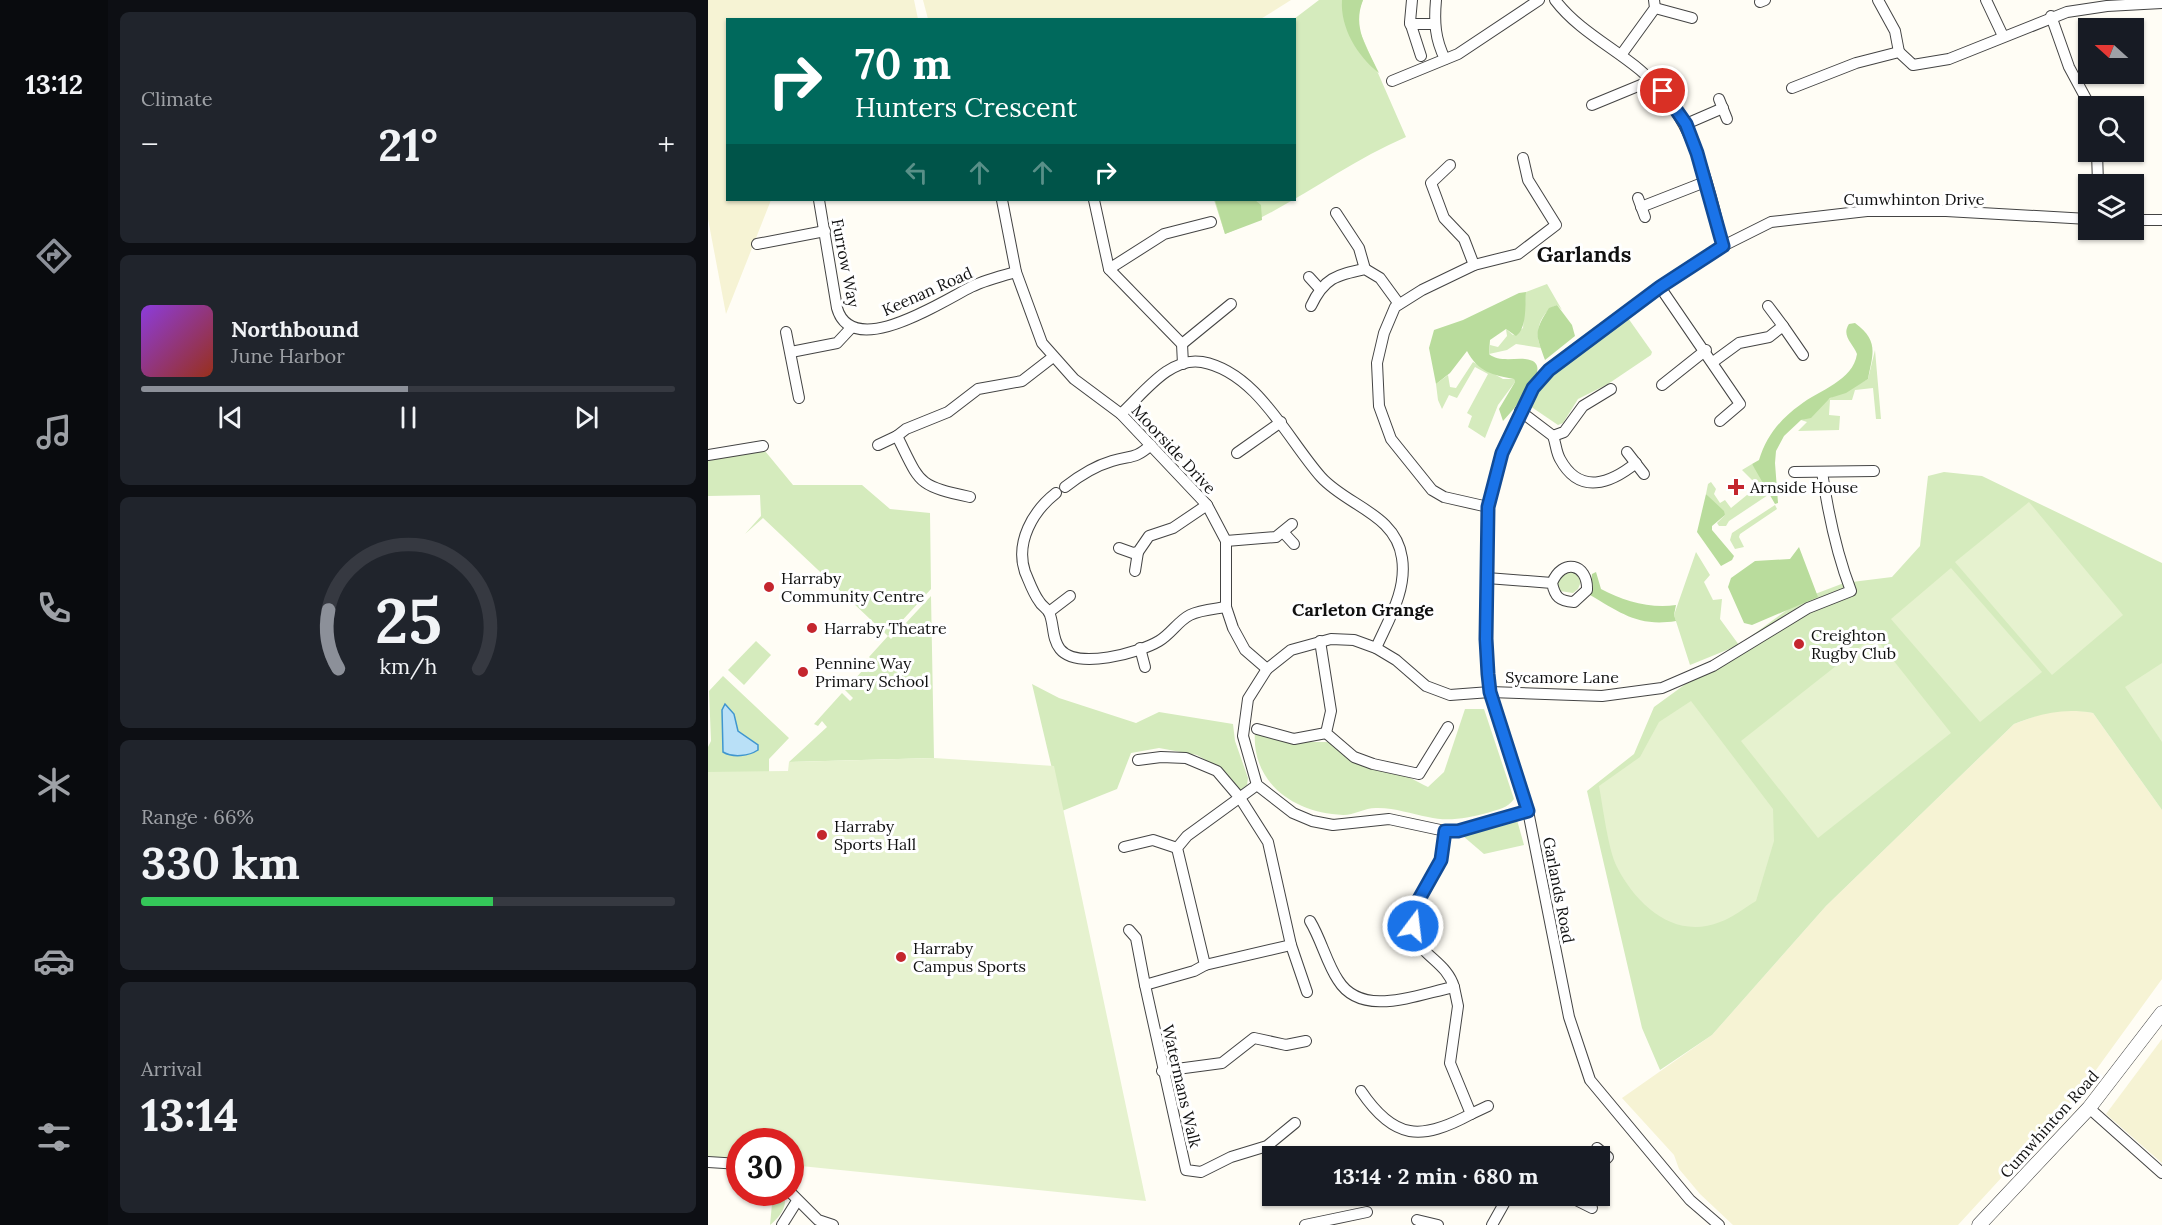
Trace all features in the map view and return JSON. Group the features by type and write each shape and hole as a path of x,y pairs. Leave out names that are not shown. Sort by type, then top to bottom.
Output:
{"street":[{"path":"1412,0 1409,9 1410,24 1421,56"},
{"path":"1436,0 1434,24 1439,46 1445,59"},
{"path":"1392,81 1458,54 1539,0"},
{"path":"1554,0 1596,39 1621,56 1663,91 1686,124 1723,246"},
{"path":"1878,0 1895,31 1899,52 1913,65 1949,59 2051,16 2107,3 2162,3"},
{"path":"1986,0 2003,36"},
{"path":"1621,56 1655,4 1692,18"},
{"path":"2051,16 2069,67 2085,96"},
{"path":"1410,24 1434,24"},
{"path":"1792,88 1856,63 1899,52"},
{"path":"1592,106 1643,84 1649,78"},
{"path":"1686,124 1723,109"},
{"path":"1488,507 1444,497 1432,490 1391,440 1379,406 1377,363 1384,333 1395,307 1422,290 1474,265 1518,254 1556,225 1528,180 1523,158"},
{"path":"1450,165 1431,183 1444,218 1464,238 1474,265"},
{"path":"1641,207 1705,182"},
{"name":"Furrow Way","path":"819,201 837,308 843,321 851,328"},
{"name":"Moorside Drive","path":"1002,201 1016,272 1036,333 1053,357 1074,379 1121,414 1207,505 1226,541 1226,607 1233,628 1245,650 1267,669"},
{"path":"1094,201 1109,270 1182,344 1184,364"},
{"name":"Cumwhinton Drive","path":"1520,411 1533,388 1549,370 1660,287 1723,246 1771,222 1867,211 1946,211 2078,218"},
{"path":"1336,213 1359,248 1365,269 1380,278 1399,304"},
{"path":"2144,220 2162,220"},
{"path":"1109,270 1164,234 1210,222"},
{"path":"757,244 825,231"},
{"path":"1311,306 1319,288 1342,274 1365,269"},
{"name":"Keenan Road","path":"851,328 866,330 894,324 981,282 1016,272"},
{"path":"1309,277 1319,288"},
{"path":"1660,287 1706,350 1740,404 1720,421"},
{"path":"1182,344 1232,304"},
{"path":"1768,306 1803,355"},
{"path":"1713,362 1739,343 1769,337 1783,326"},
{"path":"791,352 837,343 851,328"},
{"path":"786,332 799,398"},
{"path":"1662,385 1706,350"},
{"path":"878,445 906,429 948,412 978,389 1022,381 1053,357"},
{"path":"1121,414 1175,365 1202,362 1238,377 1281,422 1321,478 1340,494 1377,517 1394,533 1402,556 1404,584 1376,648 1354,640 1320,641 1291,650 1267,669 1252,691 1244,716 1244,746 1257,785 1293,813 1333,825 1389,819 1445,831 1458,831 1528,811"},
{"path":"1553,436 1564,432 1579,410 1611,389"},
{"path":"1520,411 1553,436 1563,465 1585,480 1611,481 1636,463"},
{"name":"Garlands Road","path":"1520,411 1502,453 1488,507 1486,639 1490,692 1528,811 1569,1017 1590,1080 1690,1200 1719,1225"},
{"path":"1237,453 1281,422"},
{"path":"897,436 918,478 932,489 970,497"},
{"path":"1151,445 1132,458 1113,460 1082,474 1035,515 1023,546 1025,570 1038,600 1049,612 1056,642 1071,658 1086,660 1140,648 1161,640 1189,615 1226,607"},
{"path":"708,454 763,446"},
{"path":"1627,452 1644,474"},
{"path":"1794,472 1874,471"},
{"name":"Sycamore Lane","path":"1376,648 1435,690 1460,696 1490,692 1602,696 1662,688 1713,666 1808,608 1851,591 1840,562 1828,517 1822,472"},
{"path":"1135,571 1138,552 1149,536 1173,528 1207,505"},
{"path":"1226,541 1276,537 1288,528 1294,544"},
{"path":"1119,549 1138,552"},
{"path":"1487,578 1552,583"},
{"path":"1049,612 1070,596"},
{"path":"1320,641 1331,711 1326,733"},
{"path":"1140,648 1145,668"},
{"path":"1326,733 1354,757 1373,765 1419,774 1448,728"},
{"path":"1257,729 1294,739 1326,733"},
{"path":"1138,760 1161,757 1186,759 1217,771 1240,798 1268,842 1291,945 1306,992"},
{"path":"1177,848 1187,836 1257,785"},
{"path":"1445,831 1441,860 1418,901 1413,926 1415,936 1423,949 1446,968 1454,987 1458,1006 1450,1063 1471,1114"},
{"path":"1124,847 1153,840 1177,848"},
{"path":"1177,848 1205,965"},
{"path":"1310,921 1337,979 1355,998 1373,1002 1393,1000 1454,987"},
{"name":"Watermans Walk","path":"1129,930 1136,939 1162,1071 1186,1170 1201,1172 1237,1155 1267,1146 1295,1123"},
{"path":"1145,985 1194,971 1205,965 1291,945"},
{"name":"Cumwhinton Road","path":"1982,1224 2089,1108 2162,1012"},
{"path":"1162,1071 1222,1063 1254,1038 1286,1045 1306,1041"},
{"path":"1361,1091 1388,1123 1419,1134 1435,1131 1488,1106"},
{"path":"2089,1108 2162,1173"},
{"path":"708,1162 726,1163"},
{"path":"782,1225 790,1206"},
{"path":"803,1206 818,1220 833,1225"},
{"path":"1492,1225 1503,1206"},
{"path":"1588,1206 1592,1208"},
{"path":"1305,1225 1336,1221 1367,1212"},
{"path":"1417,1220 1438,1225"}],"shaded area":[{"path":"708,0 914,0 918,18 726,18 726,201 771,201 726,314 708,219"},
{"path":"923,0 1291,0 1262,18 928,18"},
{"path":"2072,709 2093,713 2162,810 2162,979 2080,1092 1958,1225 1733,1225 1700,1194 1679,1169 1674,1155 1622,1098 1712,1035 1826,906 2014,724 2044,713"},
{"path":"2162,1039 2162,1163 2106,1114"}],"green space":[{"path":"1319,0 1363,0 1357,15 1360,32 1406,137 1360,160 1296,198 1295,18"},
{"path":"1342,0 1363,0 1360,10 1360,29 1379,73 1364,59 1352,41 1344,21"},
{"path":"1214,201 1291,201 1272,212 1225,234"},
{"path":"1215,201 1256,201 1261,205 1262,220 1225,234"},
{"path":"1547,284 1562,310 1557,305 1543,317 1538,329 1541,348 1516,344 1507,350 1489,354 1490,345 1498,347 1507,336 1506,329 1513,335 1523,328 1526,292"},
{"path":"1526,292 1525,316 1520,332 1516,336 1506,329 1490,340 1489,354 1501,359 1525,359 1534,362 1537,369 1536,377 1523,398 1503,421 1499,409 1515,382 1514,379 1499,376 1481,368 1467,351 1450,373 1436,384 1429,348 1434,330 1463,320 1519,293"},
{"path":"1557,305 1572,325 1575,336 1545,360 1538,339 1538,329 1549,308"},
{"path":"1628,318 1652,352 1651,355 1608,384 1578,399 1563,423 1558,425 1530,406 1533,394 1554,368 1586,344"},
{"path":"1855,323 1871,342 1872,355 1868,379 1846,393 1830,398 1811,418 1801,420 1784,436 1776,451 1778,503 1775,504 1752,464 1759,460 1770,436 1786,416 1834,384 1849,371 1857,354 1846,332 1849,324"},
{"path":"1875,350 1881,419 1876,419 1873,388 1855,390 1852,400 1830,400 1829,415 1840,416 1839,430 1798,431 1807,422 1801,420 1810,416 1832,397 1868,379"},
{"path":"1473,362 1503,379 1514,379 1515,382 1498,405 1485,438 1468,427 1472,416 1467,413 1488,374 1475,367 1457,398 1449,395 1442,409 1438,400 1436,384 1448,375 1450,387 1456,388"},
{"path":"765,451 793,485 862,485 890,509 930,513 931,589 888,636 763,518 745,534 761,516 760,495 708,496 708,460"},
{"path":"1752,464 1761,476 1768,495 1729,521 1726,526 1719,526 1717,523 1725,515 1706,494 1708,484 1711,482 1716,489 1714,494 1720,503 1725,500 1731,508 1758,486 1742,470"},
{"path":"1944,472 1982,476 2162,563 2162,810 2093,713 2053,712 2014,724 1826,906 1712,1035 1660,1070 1642,1028 1587,791 1634,754 1654,707 1802,599 1844,583 1892,577 1920,546 1928,476"},
{"path":"1706,494 1724,511 1725,515 1712,526 1712,530 1734,556 1732,560 1721,566 1697,532"},
{"path":"2029,502 2123,615 2052,675 1955,562"},
{"path":"1775,505 1777,509 1740,534 1739,537 1744,547 1735,549 1730,540 1732,533"},
{"path":"1799,547 1818,597 1752,625 1744,623 1728,587 1731,578 1755,561 1790,559"},
{"path":"1696,552 1710,575 1704,582 1713,600 1722,599 1720,619 1739,645 1690,665 1674,615"},
{"path":"1570,564 1582,579 1578,589 1573,593 1560,591 1554,578"},
{"path":"1951,568 2042,672 1980,722 1891,619"},
{"path":"1596,572 1601,589 1618,597 1647,605 1676,605 1674,615 1676,621 1651,622 1630,617 1590,595 1592,574"},
{"path":"931,596 934,758 789,762 827,727 822,721 818,726 814,724 842,693 850,701 853,698 845,690 872,660 869,657 888,636 891,639"},
{"path":"1874,636 1951,733 1818,838 1741,741"},
{"path":"756,641 771,655 744,685 728,670"},
{"path":"2162,663 2162,742 2125,687"},
{"path":"723,676 789,738 769,759 769,775 708,782 708,747 711,741 709,691"},
{"path":"1032,684 1059,698 1136,723 1159,712 1233,724 1235,741 1248,778 1247,785 1239,791 1221,769 1197,755 1159,748 1131,753 1117,789 1062,811"},
{"path":"1691,701 1773,809 1774,841 1756,901 1724,920 1703,926 1673,923 1659,916 1635,895 1614,859 1608,839 1599,786 1640,757 1659,722"},
{"path":"1465,709 1484,709 1514,799 1502,808 1458,819 1435,818 1378,808 1343,815 1308,808 1279,792 1268,780 1260,766 1256,749 1255,731 1293,742 1330,742 1353,759 1397,772 1428,787 1444,772"},
{"name":"Harraby Campus Sports","path":"934,758 1054,766 1146,1201 804,1166 804,1128 726,1128 726,1160 708,1158 708,772 788,771 789,762"},
{"path":"1517,820 1524,845 1484,854 1463,836"},
{"path":"772,1206 784,1206 780,1215 770,1225"}],"water":[{"path":"725,704 734,714 738,731 758,745 758,750 741,756 723,752 722,710"}],"place":[{"name":"Arnside House","path":"1736,487"},
{"name":"Harraby Community Centre","path":"769,587"},
{"name":"Harraby Theatre","path":"812,628"},
{"name":"Creighton Rugby Club","path":"1799,644"},
{"name":"Pennine Way Primary School","path":"803,672"},
{"name":"Harraby Sports Hall","path":"822,835"},
{"name":"Harraby Campus Sports","path":"901,957"}],"district":[{"name":"Garlands","path":"1584,254"},
{"name":"Carleton Grange","path":"1363,610"}],"route":[{"path":"1413,926 1418,901 1441,860 1445,831 1458,831 1528,811 1490,692 1486,639 1488,507 1502,453 1520,411 1533,388 1549,370 1621,314 1723,246 1697,153 1686,124 1663,91"}]}
